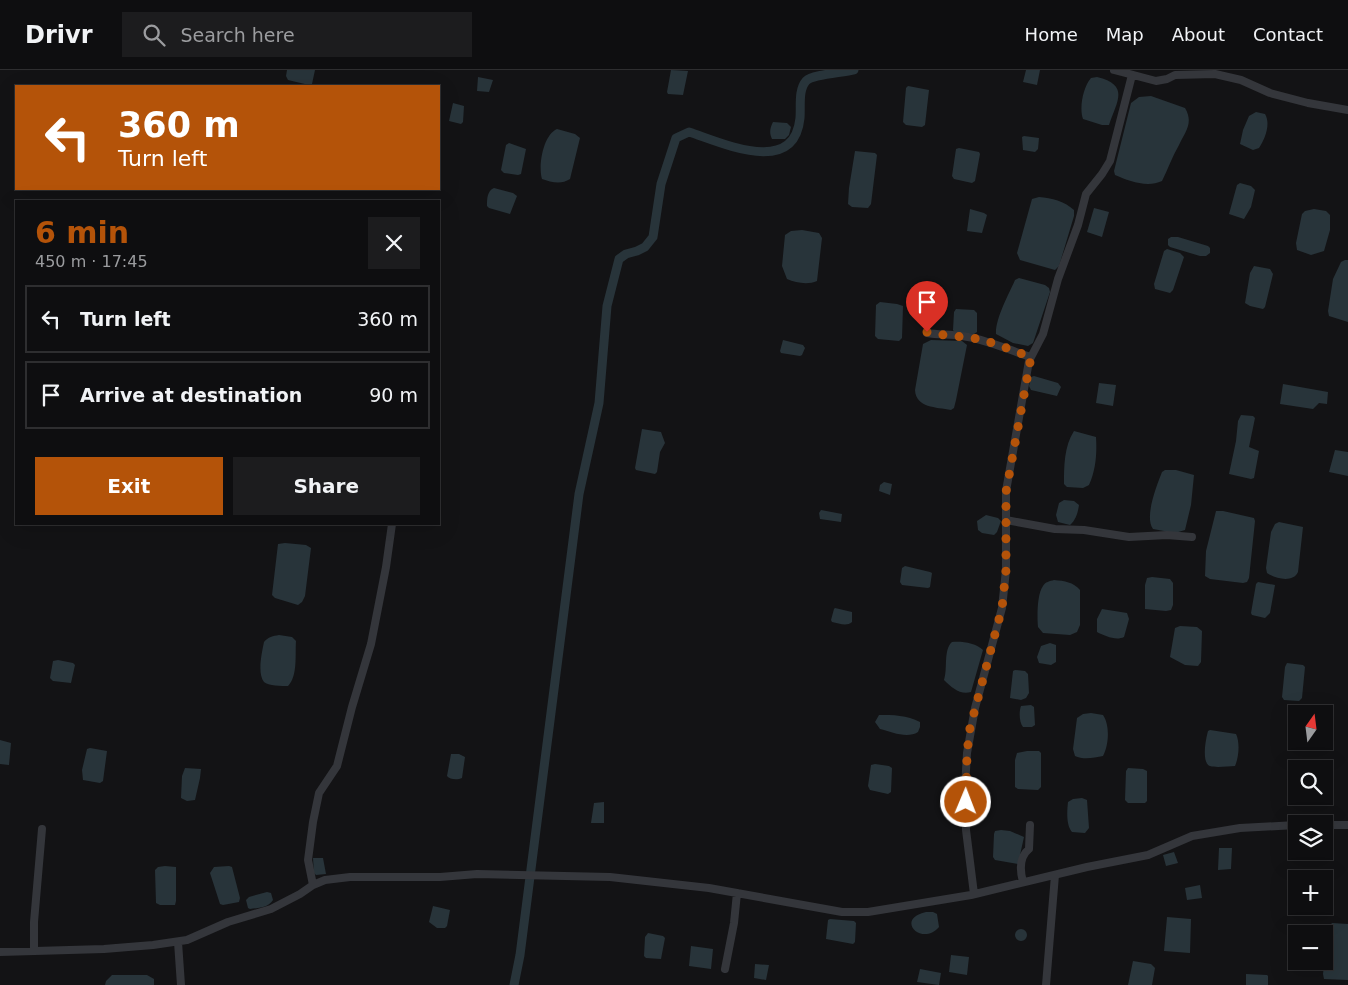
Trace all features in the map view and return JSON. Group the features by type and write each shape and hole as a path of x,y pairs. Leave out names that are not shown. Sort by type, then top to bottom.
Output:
{"street":[{"path":"1114,70 1156,80 1167,79 1175,75 1215,74 1241,80 1280,96 1348,110"},
{"path":"974,894 966,830 965,788 967,753 975,708 1002,608 1006,570 1006,492 1010,464 1031,357 1043,334 1058,280 1078,226 1086,194 1110,161 1132,75"},
{"path":"927,332 937,335 962,336 981,340 1031,357"},
{"path":"1006,520 1055,529 1084,530 1129,537 1167,535 1192,537"},
{"path":"313,885 308,860 319,793 337,766 371,644 392,525"},
{"path":"1333,824 1348,825"},
{"path":"1023,882 1022,858 1029,849 1030,825"},
{"path":"0,952 114,948 178,942 228,922 271,909 325,880 350,877 406,878 477,874 628,879 700,886 842,912 868,912 974,894 1148,855 1192,836 1240,828 1288,825"},
{"path":"34,951 34,922 42,829"},
{"path":"1046,985 1055,875"},
{"path":"725,969 737,893"},
{"path":"178,942 181,985"}],"shaded area":[{"path":"287,70 315,70 312,84 288,80 286,76"},
{"path":"671,70 688,71 683,95 668,94 667,92"},
{"path":"1026,70 1040,70 1037,85 1023,82"},
{"path":"478,77 493,80 489,92 477,91"},
{"path":"1097,77 1114,84 1117,89 1117,101 1109,125 1102,125 1083,119 1081,109 1084,92 1091,78"},
{"path":"908,86 929,90 925,125 922,127 906,125 903,122 906,88"},
{"path":"1151,96 1185,108 1188,113 1189,123 1162,181 1144,184 1115,175 1114,171 1131,103 1139,97"},
{"path":"453,103 464,106 463,122 461,124 449,121"},
{"path":"1256,112 1265,114 1267,127 1259,148 1253,150 1240,144 1249,116"},
{"path":"773,122 787,123 791,127 789,135 785,139 772,139 770,130"},
{"path":"557,129 575,134 580,138 570,179 552,182 542,179 541,159 548,138"},
{"path":"1022,137 1039,138 1038,149 1035,152 1023,150"},
{"path":"509,143 526,149 521,174 518,175 504,173 501,170 506,145"},
{"path":"956,149 979,152 980,154 975,181 972,183 954,179 952,176"},
{"path":"855,151 875,153 877,155 871,204 868,208 852,207 848,204"},
{"path":"1240,183 1251,186 1255,190 1251,207 1244,219 1229,214 1237,185"},
{"path":"494,188 513,193 517,196 510,214 487,206 487,198"},
{"path":"1039,197 1058,200 1074,210 1074,216 1059,266 1055,270 1020,260 1017,253 1032,199"},
{"path":"1094,208 1109,212 1102,237 1087,232"},
{"path":"970,209 987,215 982,233 967,231"},
{"path":"1314,209 1326,211 1330,215 1330,230 1324,251 1311,255 1297,250 1296,243 1302,214 1305,211"},
{"path":"802,230 819,233 822,238 817,281 810,283 787,279 782,266 785,235 791,231"},
{"path":"1178,237 1208,246 1210,253 1206,256 1200,256 1170,247 1168,239"},
{"path":"1167,249 1180,253 1184,257 1173,290 1170,293 1155,289 1154,284 1164,251"},
{"path":"1348,260 1348,322 1329,316 1328,311 1333,279 1341,262"},
{"path":"1254,266 1270,269 1273,274 1263,309 1245,303 1250,273"},
{"path":"1019,278 1045,285 1049,288 1050,292 1033,343 1028,346 1013,343 996,334 996,328 1003,307 1015,280"},
{"path":"880,302 903,306 902,338 899,341 878,339 875,336 876,305"},
{"path":"956,309 974,310 977,313 977,332 974,334 955,333 953,330 954,312"},
{"path":"783,340 803,345 805,348 802,355 781,353"},
{"path":"931,340 962,341 967,345 956,400 954,408 951,410 928,406 916,396 915,390 923,344"},
{"path":"1034,376 1058,383 1061,387 1057,396 1031,390 1029,386 1031,377"},
{"path":"1099,383 1116,385 1113,406 1096,403"},
{"path":"1283,384 1328,392 1327,404 1319,403 1313,409 1280,404"},
{"path":"1241,415 1253,416 1255,418 1249,447 1259,451 1254,478 1251,479 1229,474 1238,421"},
{"path":"642,429 661,432 665,443 660,452 657,472 655,474 636,470 635,468"},
{"path":"1074,431 1096,437 1095,467 1089,485 1083,488 1067,487 1064,484 1066,450"},
{"path":"1335,450 1348,452 1348,476 1329,472"},
{"path":"1165,470 1176,470 1194,475 1191,505 1185,530 1175,533 1153,529 1151,524 1152,501 1162,472"},
{"path":"884,482 892,484 890,495 879,491 880,485"},
{"path":"1064,500 1074,501 1079,505 1075,518 1070,525 1058,522 1056,515 1059,503"},
{"path":"821,510 842,514 841,522 820,519 819,513"},
{"path":"1216,511 1254,518 1249,578 1247,582 1210,579 1205,576 1206,551"},
{"path":"986,515 998,518 1001,521 994,535 982,533 978,530 977,521"},
{"path":"1279,522 1303,527 1298,572 1288,579 1279,578 1267,573 1266,568 1271,532 1275,524"},
{"path":"278,544 306,545 311,548 305,596 298,605 275,598 272,595"},
{"path":"905,566 932,573 930,587 902,585 900,582 902,568"},
{"path":"1147,578 1170,579 1173,583 1173,605 1171,610 1145,609 1145,585"},
{"path":"1054,580 1068,582 1080,590 1080,625 1077,632 1070,635 1043,633 1038,627 1038,606 1041,590 1045,584"},
{"path":"1258,582 1275,585 1270,613 1265,618 1252,615 1251,613 1256,584"},
{"path":"835,608 852,612 852,622 845,624 832,622"},
{"path":"1102,609 1127,613 1129,619 1124,637 1114,638 1097,632 1097,619"},
{"path":"1180,626 1197,627 1202,631 1201,662 1198,666 1185,665 1170,657 1175,628"},
{"path":"273,636 292,637 296,641 295,671 288,686 275,686 266,683 261,673 264,642"},
{"path":"952,642 969,643 983,650 971,692 960,692 944,680 949,645"},
{"path":"1050,643 1056,645 1056,662 1051,665 1039,663 1037,657 1041,646"},
{"path":"58,660 75,665 71,683 53,681 50,678 53,661"},
{"path":"1287,663 1303,665 1305,667 1302,698 1299,701 1284,700 1282,697"},
{"path":"1013,671 1025,671 1028,674 1029,693 1026,698 1021,700 1010,698"},
{"path":"1031,705 1034,707 1035,725 1023,727 1020,716 1021,706"},
{"path":"1083,714 1103,715 1105,719 1108,729 1107,746 1103,756 1081,758 1075,756 1073,749 1077,718"},
{"path":"879,715 895,715 910,718 920,722 920,727 918,732 909,735 880,729 875,722"},
{"path":"1208,731 1236,734 1238,750 1235,766 1216,767 1207,764 1205,750"},
{"path":"0,740 11,743 9,765 0,764"},
{"path":"87,749 107,751 103,781 100,783 83,780 82,770"},
{"path":"1039,751 1041,753 1041,787 1038,790 1018,789 1015,787 1015,760 1017,753"},
{"path":"451,754 459,754 465,757 462,778 454,779 447,776"},
{"path":"875,764 892,768 891,792 888,794 870,790 868,786 871,765"},
{"path":"185,768 201,769 195,800 187,801 181,798 182,776"},
{"path":"1128,768 1147,771 1147,801 1145,803 1128,803 1125,800 1126,771"},
{"path":"1082,798 1087,800 1089,828 1085,833 1072,832 1068,822 1068,802 1073,799"},
{"path":"604,802 604,823 591,823 594,803"},
{"path":"995,831 1010,831 1024,837 1018,864 995,860 993,857 994,834"},
{"path":"1219,848 1232,848 1231,869 1218,870"},
{"path":"1174,852 1178,863 1166,866 1163,855"},
{"path":"313,858 323,858 326,874 316,875 314,873"},
{"path":"158,867 176,867 175,905 160,905 156,903 155,870"},
{"path":"214,867 232,867 240,898 239,902 223,905 220,904 210,873"},
{"path":"1200,885 1202,898 1187,900 1185,888"},
{"path":"267,892 271,893 273,900 271,903 263,907 248,908 246,900 249,897"},
{"path":"433,906 450,910 445,928 437,928 429,922"},
{"path":"926,912 937,914 939,927 932,932 919,933 914,930 912,920 917,915"},
{"path":"1167,917 1191,919 1190,953 1164,951"},
{"path":"828,920 854,921 856,923 855,942 853,944 826,939"},
{"path":"1332,923 1348,924 1348,980 1324,979 1323,970 1333,970 1333,925 1330,925"},
{"path":"1019,929 1023,929 1027,935 1023,941 1019,941 1015,937 1015,933"},
{"path":"648,933 665,938 661,959 646,958 644,956 645,937"},
{"path":"691,946 713,949 711,969 689,966"},
{"path":"951,955 969,957 967,975 949,972"},
{"path":"1133,961 1151,964 1155,968 1152,985 1128,985"},
{"path":"755,964 769,965 766,980 754,978"},
{"path":"920,969 941,973 939,985 917,982"},
{"path":"1246,974 1267,975 1268,985 1246,985"},
{"path":"112,975 147,975 154,979 154,985 105,985"}],"waterway":[{"path":"514,985 520,955 579,494 599,403 607,306 619,259 626,254 645,247 653,237 661,184 676,138 689,132 737,148 755,151 771,151 785,147 795,136 800,118 801,94 806,81 821,75 854,70"}],"route":[{"path":"927,332 937,335 962,336 981,340 1031,357 1006,492 1006,570 1002,608 970,728 965,788 966,802"}]}
